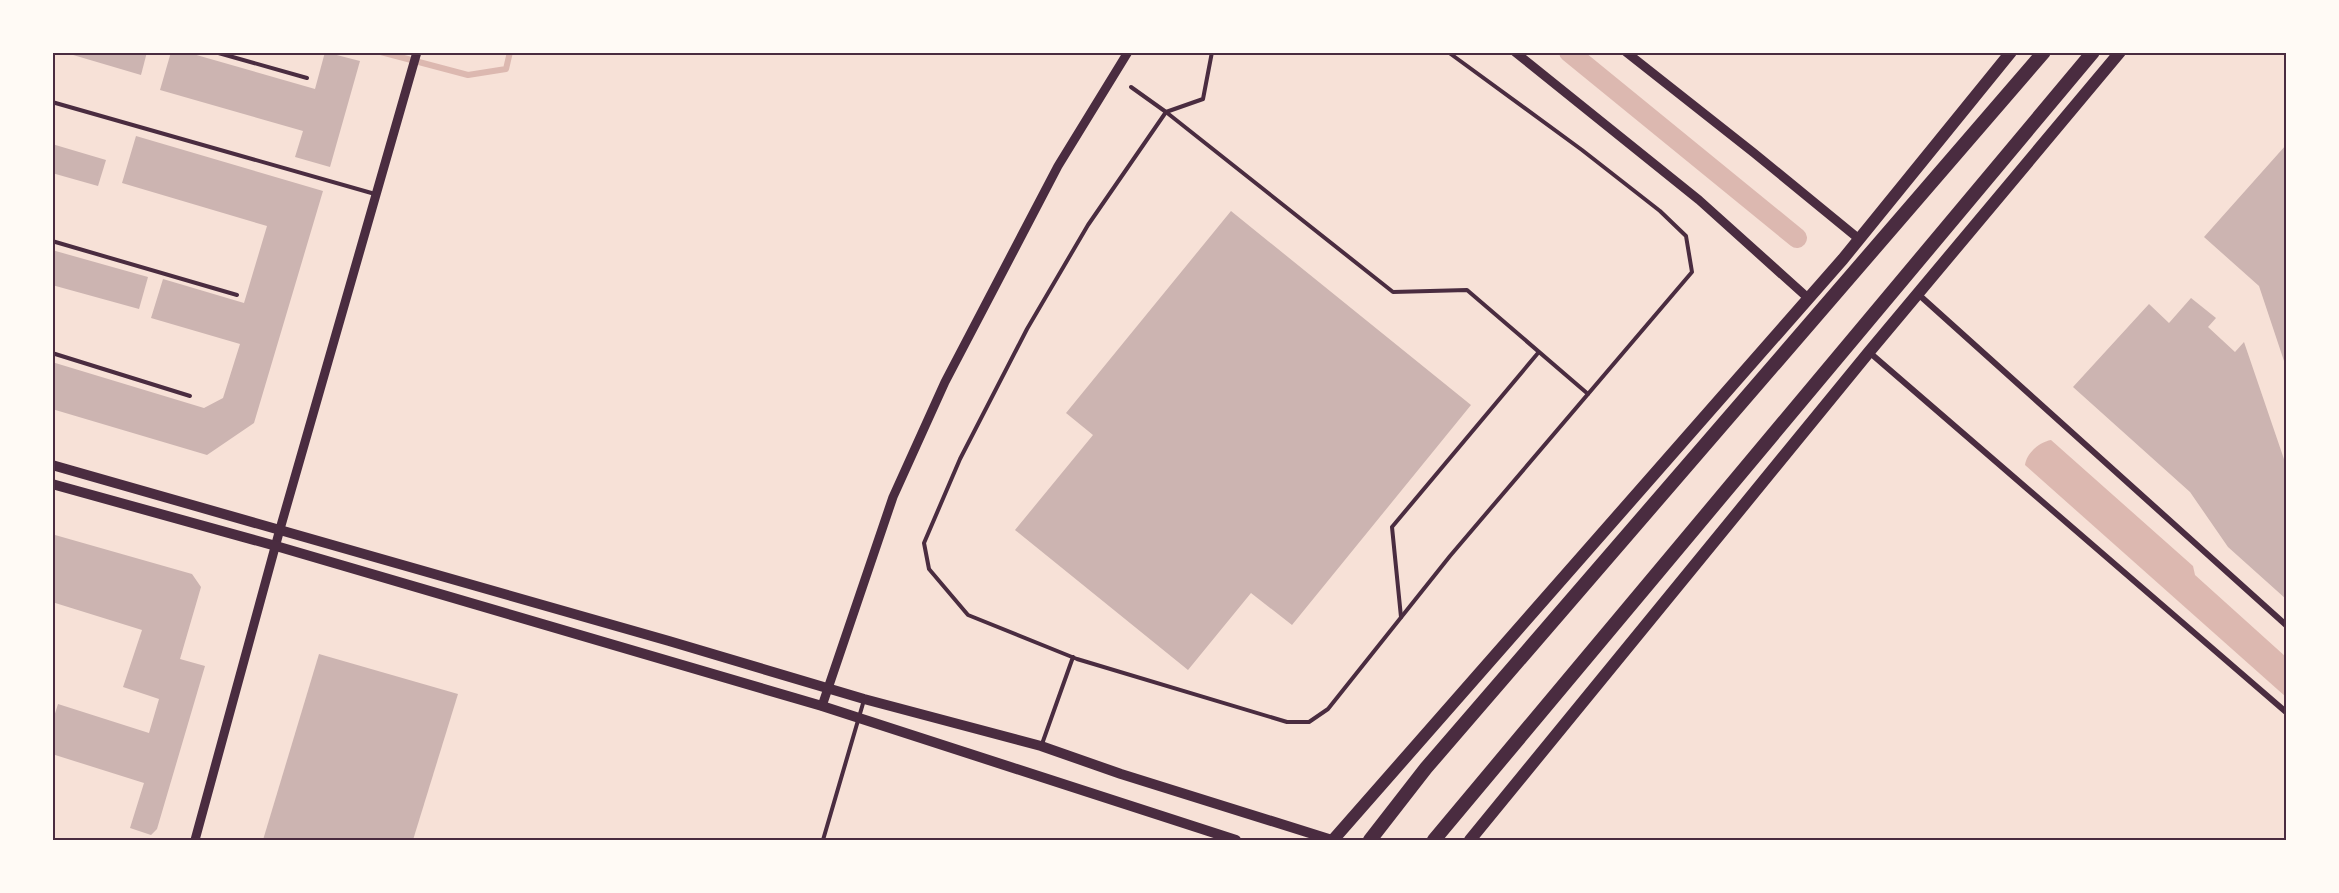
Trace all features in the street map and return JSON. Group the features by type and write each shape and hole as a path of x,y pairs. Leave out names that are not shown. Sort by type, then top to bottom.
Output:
{"highway":[{"path":"1370,840 1426,768 2044,52"},
{"path":"1434,840 2093,52"}],"main road":[{"path":"52,465 864,699 1041,746 1121,774 1333,840 1859,239 2012,52"},
{"path":"1470,840 1869,352 2120,52"},
{"path":"52,484 276,546 859,717 1236,840"}],"street":[{"path":"195,840 280,529 417,52"},
{"path":"822,706 893,497 945,382 1058,166 1128,52"},
{"path":"1515,52 1699,200 1808,298"},
{"path":"1626,52 1859,239"},
{"path":"1918,294 2286,625"},
{"path":"1869,352 2286,712"}],"lane":[{"path":"215,52 308,78"},
{"path":"1212,52 1203,99 1166,112 1088,225 1027,330 960,459 924,543 929,569 968,615 1073,657 1287,722 1309,722 1328,709 1401,617 1692,272 1686,236 1660,212 1582,150 1448,52"},
{"path":"1131,87 1394,292 1467,290 1588,394"},
{"path":"52,102 376,195"},
{"path":"52,241 237,295"},
{"path":"52,353 190,396"},
{"path":"1401,617 1392,527 1538,353"},
{"path":"1041,746 1073,657"},
{"path":"823,840 864,699"}],"shaded area":[{"path":"2051,440 2193,566 2195,575 2286,657 2286,697 2025,465 2028,456 2035,448"}],"building":[{"path":"63,52 147,52 141,75"},
{"path":"171,52 186,52 315,89 325,52 360,61 330,167 295,157 303,131 160,90"},
{"path":"136,136 323,191 254,423 207,455 52,409 52,362 204,408 223,398 240,344 151,318 163,279 244,303 267,226 122,183"},
{"path":"52,144 106,160 98,186 52,173"},
{"path":"2286,145 2286,367 2259,286 2204,237"},
{"path":"1231,211 1471,405 1292,625 1251,593 1188,670 1015,530 1093,435 1066,413"},
{"path":"52,250 148,277 139,309 52,285"},
{"path":"2191,298 2216,318 2208,327 2235,352 2244,342 2286,465 2286,599 2228,547 2190,492 2073,387 2149,304 2169,323"},
{"path":"52,536 192,574 201,587 180,659 205,666 157,829 151,835 130,828 144,783 52,754 52,723 58,704 149,733 159,699 123,687 142,630 52,602"},
{"path":"319,654 458,694 413,840 263,840"}],"waterway":[{"path":"381,52 468,75 506,69 510,52"},
{"path":"1569,52 1797,238"}]}
